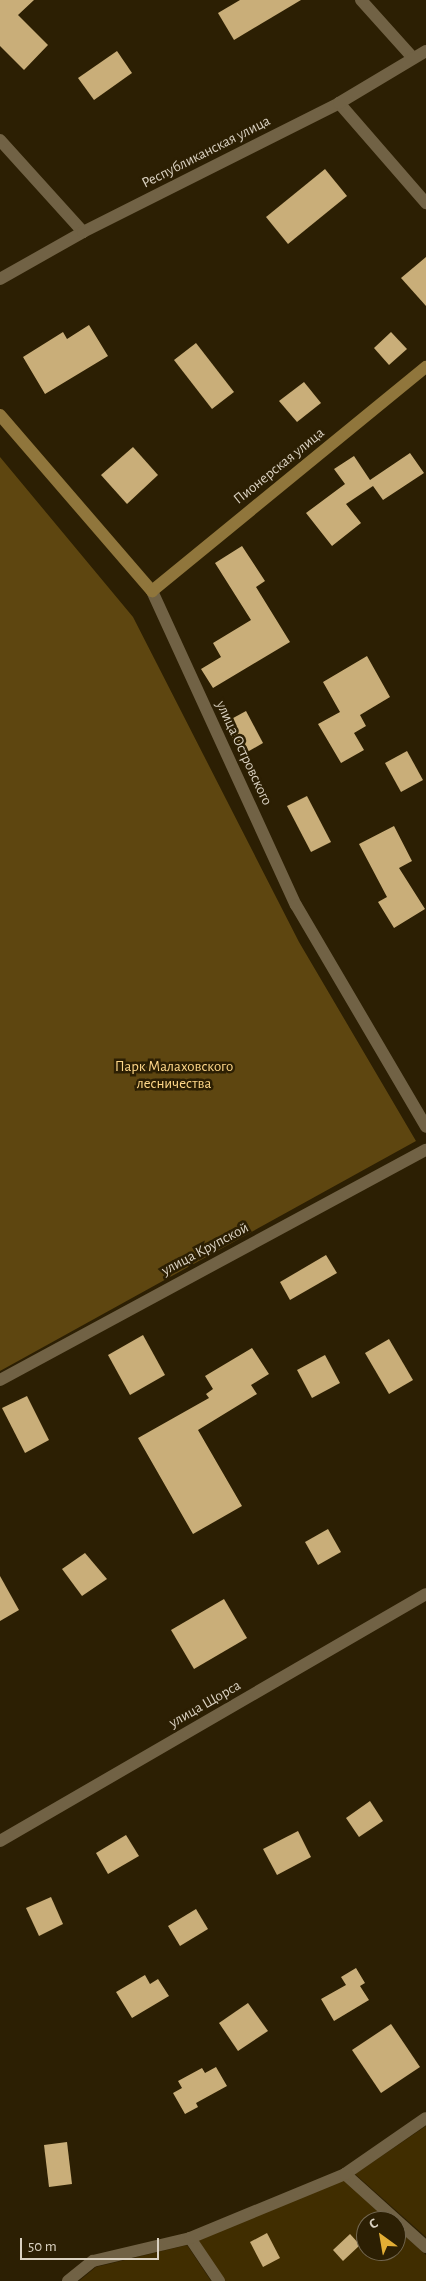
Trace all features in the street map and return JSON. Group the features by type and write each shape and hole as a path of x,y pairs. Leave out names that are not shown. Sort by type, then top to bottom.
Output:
{"street":[{"path":"361,0 413,58"},
{"name":"Республиканская улица","path":"0,278 83,232 338,103 426,51"},
{"path":"338,103 426,203"},
{"path":"0,140 83,232"},
{"name":"Пионерская улица","path":"152,591 426,367"},
{"name":"улица Островского","path":"0,415 152,591 296,904 426,1128"},
{"name":"улица Крупской","path":"0,1380 426,1150"},
{"name":"улица Щорса","path":"0,1841 426,1594"},
{"path":"68,2281 93,2261 190,2238 345,2174 426,2118"},
{"path":"345,2174 426,2248"},
{"path":"190,2238 220,2281"}],"shaded area":[{"path":"426,2126 426,2237 406,2219 406,2211 397,2211 355,2174"},
{"path":"344,2180 377,2211 356,2211 356,2261 406,2261 406,2237 426,2255 426,2281 225,2281 198,2240"},
{"path":"187,2245 211,2281 79,2281 96,2267"}],"green space":[{"name":"Парк Малаховского лесничества","path":"0,457 133,617 299,942 416,1141 0,1371"}],"building":[{"path":"0,0 34,0 18,15 48,45 24,70 0,46"},
{"path":"240,0 301,0 234,40 218,13"},
{"path":"117,51 132,73 94,100 78,78"},
{"path":"325,169 347,196 288,244 266,217"},
{"path":"426,257 426,306 401,278"},
{"path":"89,325 108,356 45,394 23,357 63,332 67,339"},
{"path":"391,332 407,349 389,365 374,348"},
{"path":"196,343 234,392 212,409 174,360"},
{"path":"304,382 321,403 297,422 279,401"},
{"path":"133,447 158,475 127,504 101,475"},
{"path":"410,453 424,473 383,500 373,486 346,504 361,523 332,546 306,513 345,484 334,469 354,456 370,480"},
{"path":"242,546 265,581 256,587 290,642 213,688 201,669 221,657 213,643 251,620 215,563"},
{"path":"367,656 390,697 360,715 366,726 354,733 364,750 341,763 318,724 340,712 323,682"},
{"path":"246,711 263,743 242,755 224,723"},
{"path":"407,751 423,780 401,792 385,763"},
{"path":"307,796 331,842 311,852 287,806"},
{"path":"394,826 412,861 399,868 425,909 394,928 378,902 387,897 359,844"},
{"path":"326,1255 337,1273 290,1300 280,1282"},
{"path":"143,1335 165,1375 130,1395 108,1355"},
{"path":"389,1339 413,1380 389,1394 365,1353"},
{"path":"252,1348 269,1374 251,1385 257,1394 198,1430 242,1506 193,1534 138,1438 209,1398 206,1394 213,1389 205,1376"},
{"path":"325,1355 340,1383 312,1398 297,1370"},
{"path":"27,1396 49,1440 25,1453 2,1408"},
{"path":"328,1529 341,1552 318,1565 305,1542"},
{"path":"85,1553 107,1579 82,1596 62,1569"},
{"path":"0,1576 19,1610 0,1621"},
{"path":"224,1599 247,1638 194,1669 171,1630"},
{"path":"370,1801 383,1821 359,1837 346,1818"},
{"path":"298,1831 311,1857 277,1875 263,1849"},
{"path":"126,1835 139,1856 108,1874 96,1853"},
{"path":"51,1897 63,1924 39,1936 26,1908"},
{"path":"196,1909 208,1929 180,1946 168,1926"},
{"path":"356,1968 365,1983 360,1986 369,2000 334,2021 321,1999 346,1985 341,1977"},
{"path":"145,1975 150,1984 158,1979 169,1996 132,2018 116,1992"},
{"path":"248,2003 268,2031 238,2051 219,2023"},
{"path":"391,2024 420,2067 381,2093 352,2050"},
{"path":"216,2067 227,2086 196,2103 198,2107 185,2114 173,2093 182,2088 178,2081 202,2068 205,2073"},
{"path":"67,2142 72,2184 49,2187 44,2145"},
{"path":"267,2233 280,2258 263,2267 250,2242"},
{"path":"350,2234 356,2241 356,2249 343,2261 333,2250"}]}
